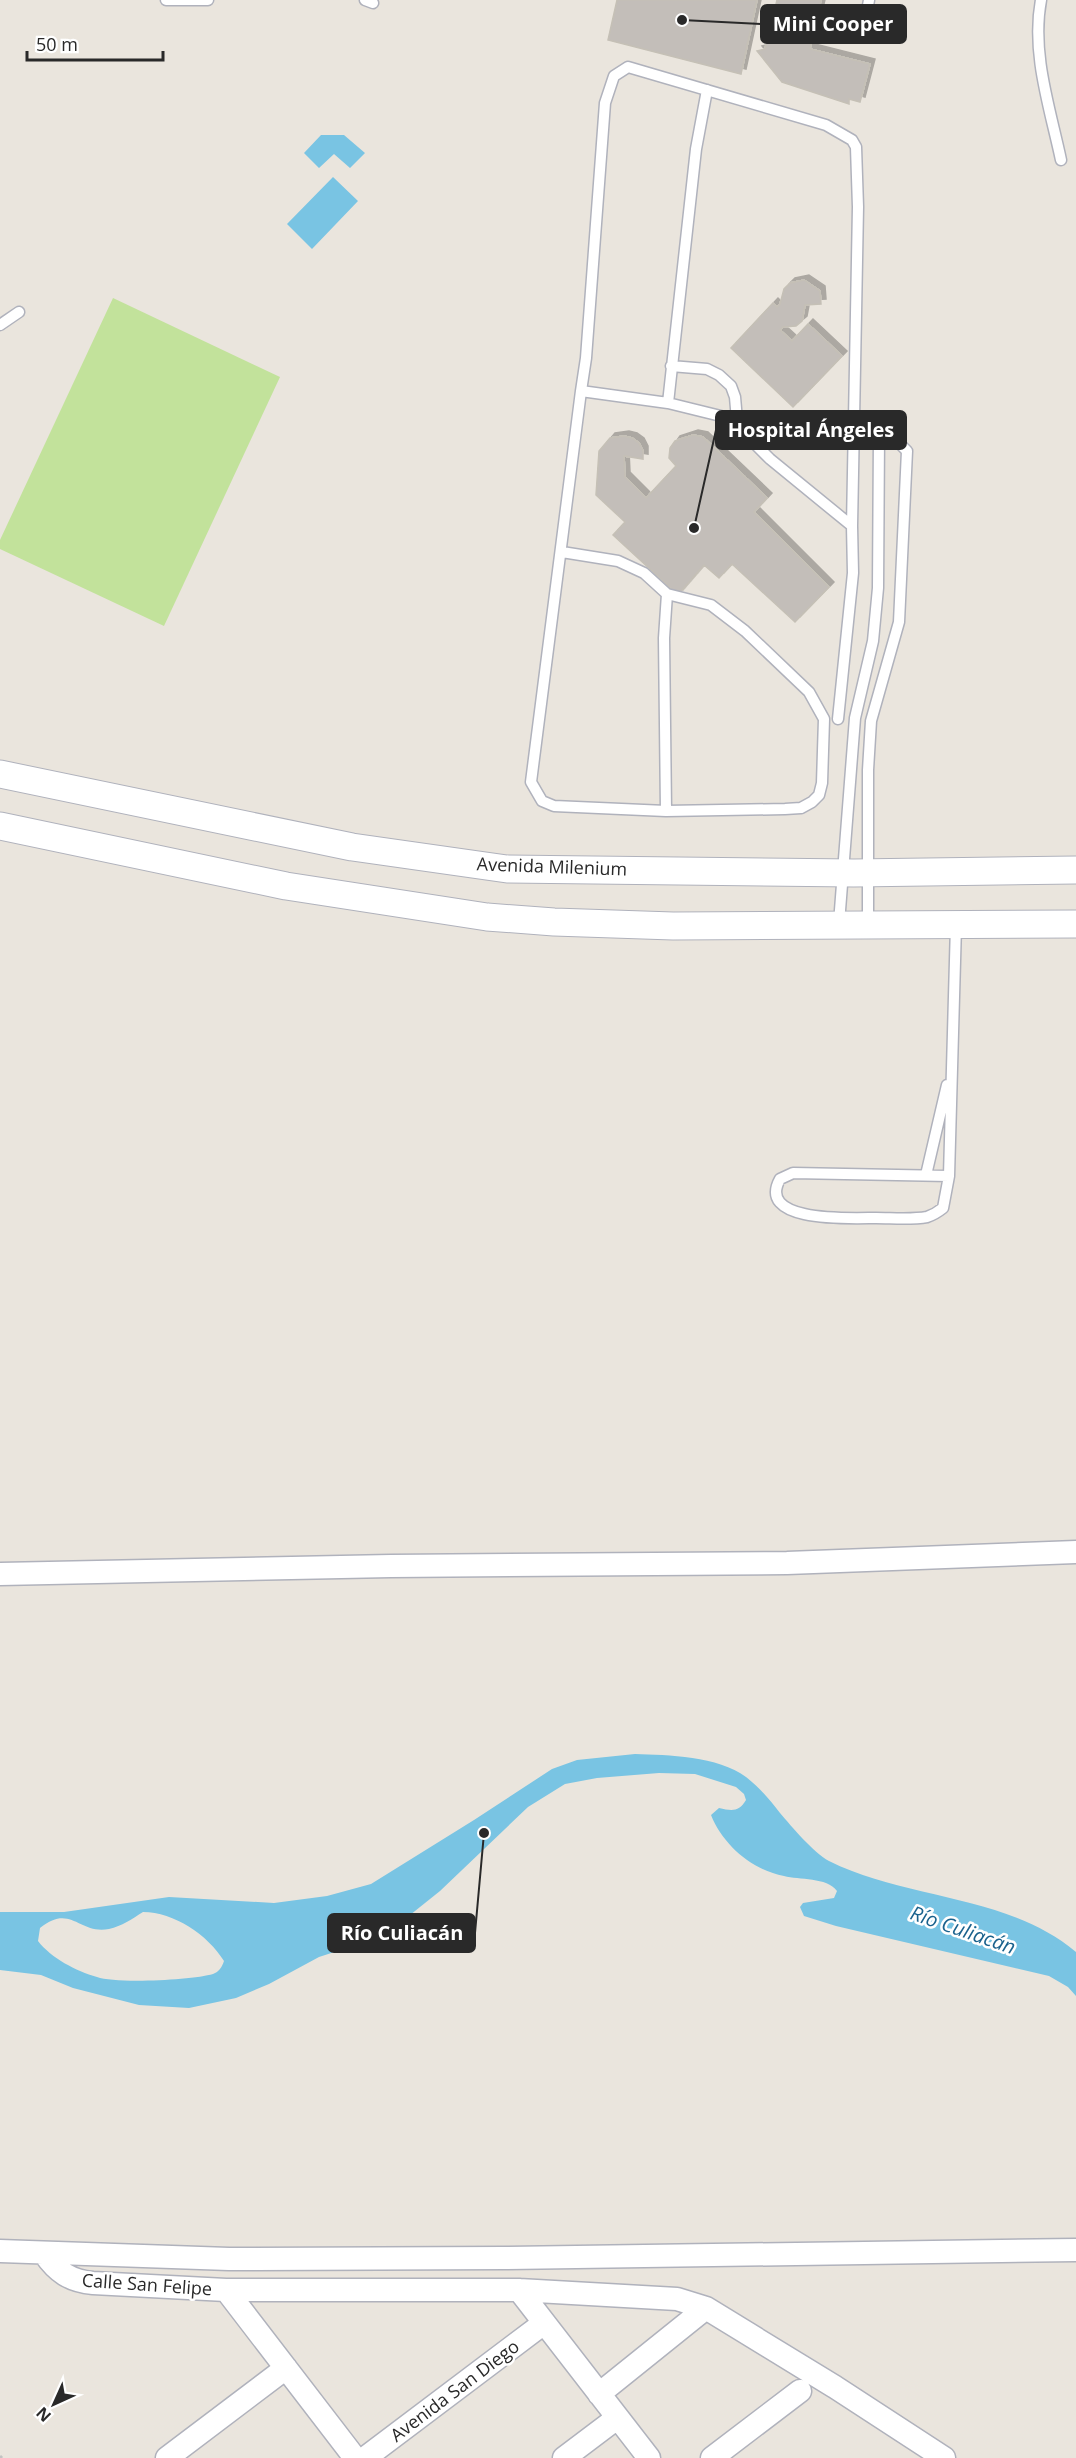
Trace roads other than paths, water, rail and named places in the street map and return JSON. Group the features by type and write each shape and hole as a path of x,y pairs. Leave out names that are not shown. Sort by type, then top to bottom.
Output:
{"street":[{"name":"Avenida Milenium","path":"0,774 352,847 507,869 855,873 1076,870"},
{"path":"0,826 286,886 487,917 674,926 1076,924"},
{"path":"0,1574 343,1566 787,1563 1076,1552"},
{"path":"0,2251 229,2259 506,2258 1076,2250"},
{"name":"Calle San Felipe","path":"44,2253 63,2274 83,2282 226,2290 519,2290 665,2297 692,2302 706,2308 835,2387 926,2454"},
{"path":"226,2290 355,2458"},
{"path":"519,2290 649,2458"},
{"path":"599,2394 706,2308"},
{"name":"Avenida San Diego","path":"365,2458 544,2323"},
{"path":"167,2458 286,2368"},
{"path":"712,2458 800,2391"},
{"path":"564,2458 617,2418"}],"lane":[{"path":"166,0 208,0"},
{"path":"1041,0 1037,21 1040,58 1061,160"},
{"path":"562,552 618,561 644,573 668,594 711,605 746,631 808,692 824,719 822,783 819,795 812,802 801,807 785,809 666,811 554,806 542,801 531,782 586,358 605,103 610,83 619,71 635,68 826,125 852,140 856,147 858,207 852,432 854,573 838,719"},
{"path":"668,403 696,149 707,90"},
{"path":"0,326 19,312"},
{"path":"671,366 707,369 719,375 731,386 735,397 737,420 758,448 852,526"},
{"path":"581,391 668,403 737,420 879,435 900,443 908,455 899,622 871,721 868,770 855,873 839,925"},
{"path":"868,926 855,873 855,718 873,640 878,588 879,435"},
{"path":"666,811 664,638 668,594"},
{"path":"824,719 855,718 871,721"},
{"path":"949,1176 793,1173 780,1179 776,1191 777,1197 784,1205 818,1219 926,1217 943,1208 949,1176 956,925"},
{"path":"926,1175 952,1068"}],"water":[{"path":"321,135 344,135 365,153 350,168 334,154 319,168 304,153"},
{"path":"333,177 358,201 312,249 287,224"},
{"path":"635,1754 662,1755 707,1761 735,1770 755,1785 803,1839 829,1861 891,1884 988,1908 1049,1933 1076,1952 1076,1996 1068,1987 1049,1976 836,1926 804,1916 800,1907 803,1903 834,1898 837,1891 827,1883 820,1881 772,1873 750,1862 731,1846 711,1815 719,1808 738,1809 746,1800 744,1794 736,1787 695,1774 659,1773 597,1778 565,1784 528,1807 440,1891 405,1919 359,1944 319,1957 269,1984 236,1998 189,2008 139,2005 73,1988 41,1975 0,1970 0,1912 64,1912 169,1897 274,1903 327,1896 371,1884 552,1769 577,1760","holes":["143,1912 155,1913 178,1921 200,1934 224,1961 220,1969 213,1974 189,1978 137,1981 107,1979 64,1963 38,1941 40,1928 60,1918 99,1930 118,1926"]}],"place":[{"name":"Mini Cooper","path":"682,20"},
{"name":"Hospital Ángeles","path":"694,528"},
{"name":"Río Culiacán","path":"484,1833"}]}
